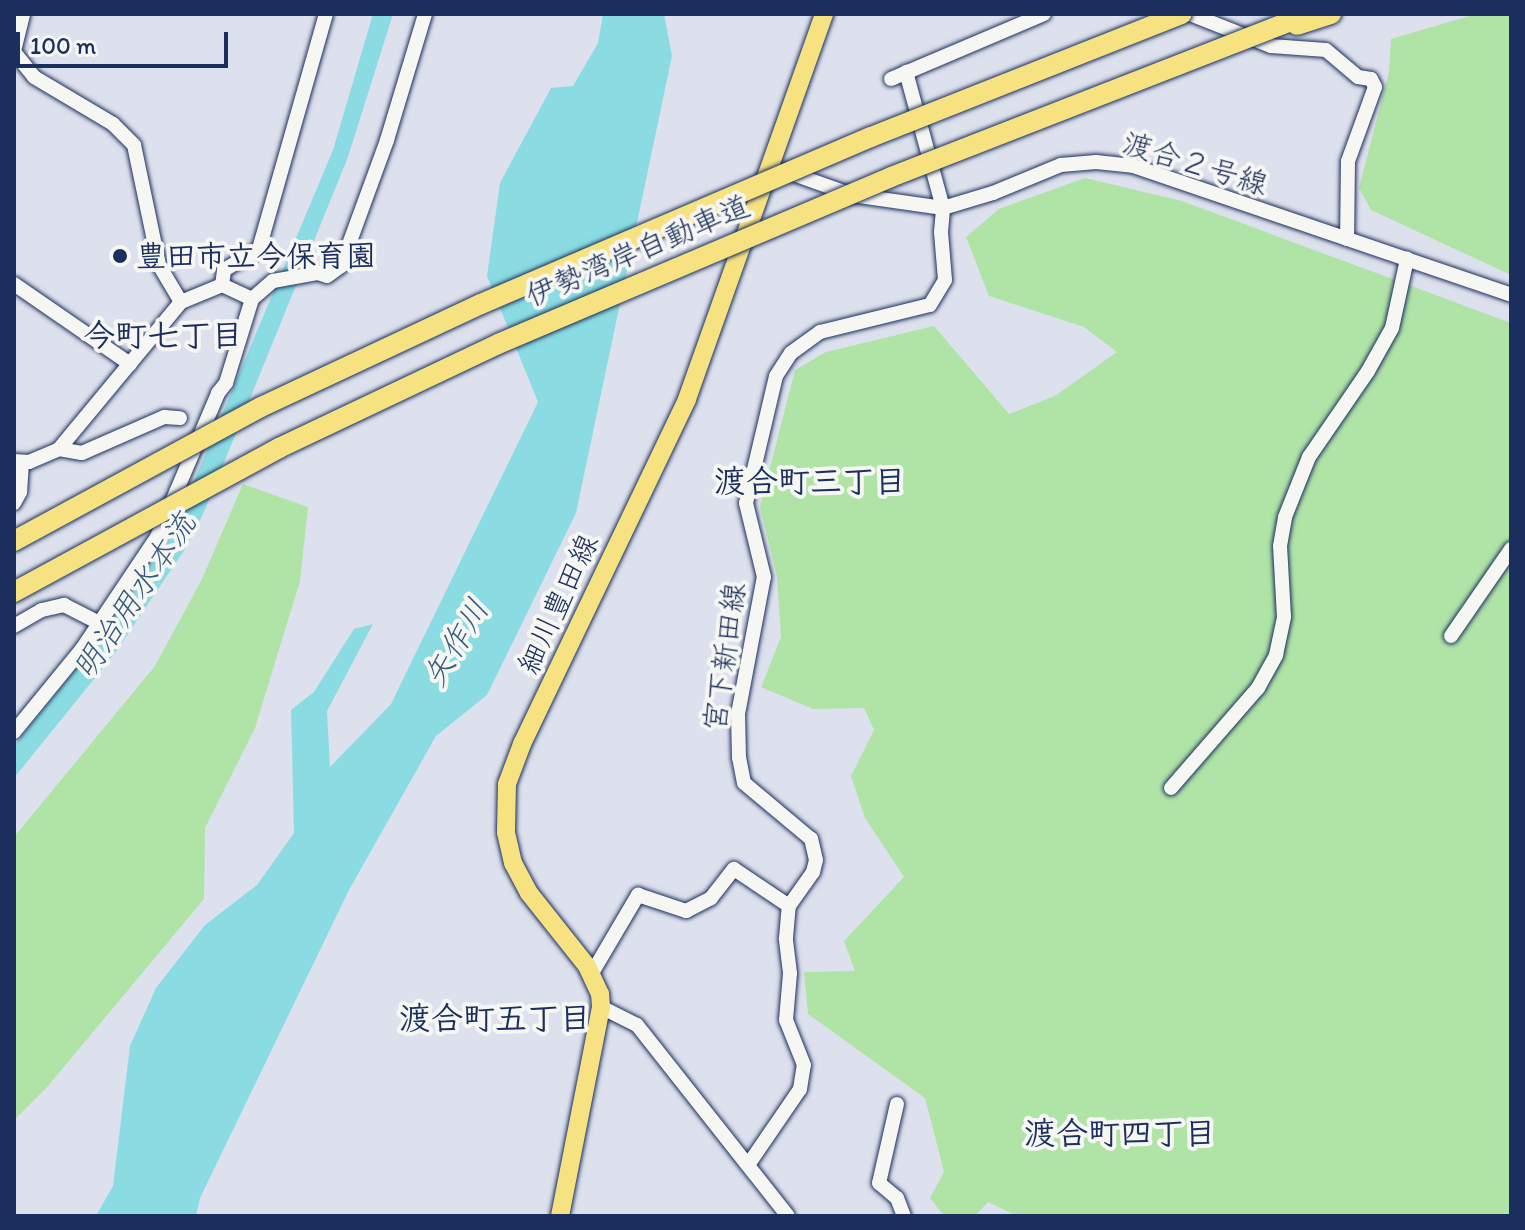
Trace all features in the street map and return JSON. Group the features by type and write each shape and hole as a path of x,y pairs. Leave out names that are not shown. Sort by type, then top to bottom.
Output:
{"highway":[{"name":"伊勢湾岸自動車道","path":"14,541 261,407 481,304 871,137 1182,14"},
{"name":"伊勢湾岸自動車道","path":"14,592 279,448 498,344 891,177 1308,14"},
{"path":"1154,73 1331,14"}],"main road":[{"name":"細川豊田線","path":"560,1216 601,1007 598,983 592,973 529,893 513,863 506,832 507,784 529,730 687,399 824,14"}],"street":[{"path":"23,14 14,52 34,77 113,124 134,145 159,265 181,302"},
{"path":"222,285 224,270 259,249 326,14"},
{"path":"14,732 99,623 157,537 218,393 226,383 252,299 273,281 318,273 327,276 341,266 356,232 425,14"},
{"path":"891,79 1044,14"},
{"path":"1190,14 1271,46 1326,50 1358,77 1371,79 1375,87 1348,161 1347,239"},
{"name":"宮下新田線","path":"789,906 813,872 816,849 811,839 744,783 739,758 738,714 764,577 748,516 748,490 776,376 791,353 820,332 930,305 945,280 941,232 943,208 906,72"},
{"name":"渡合２号線","path":"770,165 852,195 943,208 993,193 1061,165 1096,162 1133,166 1511,295"},
{"path":"1171,788 1258,688 1276,655 1284,617 1280,546 1285,517 1309,457 1368,371 1392,328 1407,259"},
{"path":"14,284 130,364"},
{"path":"59,449 181,302 222,285 252,299"},
{"path":"14,503 20,492 18,462 59,449 82,453 164,417 180,418"},
{"path":"1451,636 1511,549"},
{"path":"14,626 42,610 64,605 99,623"},
{"path":"592,973 638,895 686,911 711,898 734,869 789,906 786,1020 804,1065 800,1089 748,1165"},
{"path":"601,1007 637,1025 788,1216"},
{"path":"897,1104 879,1183 897,1198 904,1216"}],"green space":[{"path":"1476,14 1511,14 1511,275 1371,210 1359,188 1389,72 1391,39"},
{"path":"1085,178 1182,201 1511,323 1511,1216 1017,1216 988,1202 975,1216 944,1216 930,1198 944,1172 925,1098 808,1014 804,972 855,971 844,941 904,877 865,818 851,776 874,730 864,708 813,709 761,687 781,637 777,576 760,507 795,370 826,352 934,326 1009,414 1055,396 1117,352 1084,327 989,296 966,237 999,209"},
{"path":"243,484 308,507 300,581 255,728 205,828 204,899 48,1086 14,1120 14,837 155,666 202,579"}],"water":[{"name":"明治用水本流","path":"373,14 393,14 348,157 204,512 185,549 115,653 14,778 14,746 98,641 167,540 184,505 333,150"},
{"name":"矢作川","path":"603,14 664,14 672,56 576,513 487,695 436,736 349,890 200,1198 196,1216 96,1216 113,1186 130,1046 156,988 205,925 257,885 294,833 291,710 314,692 354,629 373,624 327,711 330,767 391,704 538,402 487,276 500,183 551,88 573,86 598,43"}],"place":[{"name":"豊田市立今保育園","path":"120,256"}],"district":[{"name":"今町七丁目","path":"163,335"},
{"name":"渡合町三丁目","path":"810,481"},
{"name":"渡合町五丁目","path":"495,1018"},
{"name":"渡合町四丁目","path":"1120,1133"}]}
